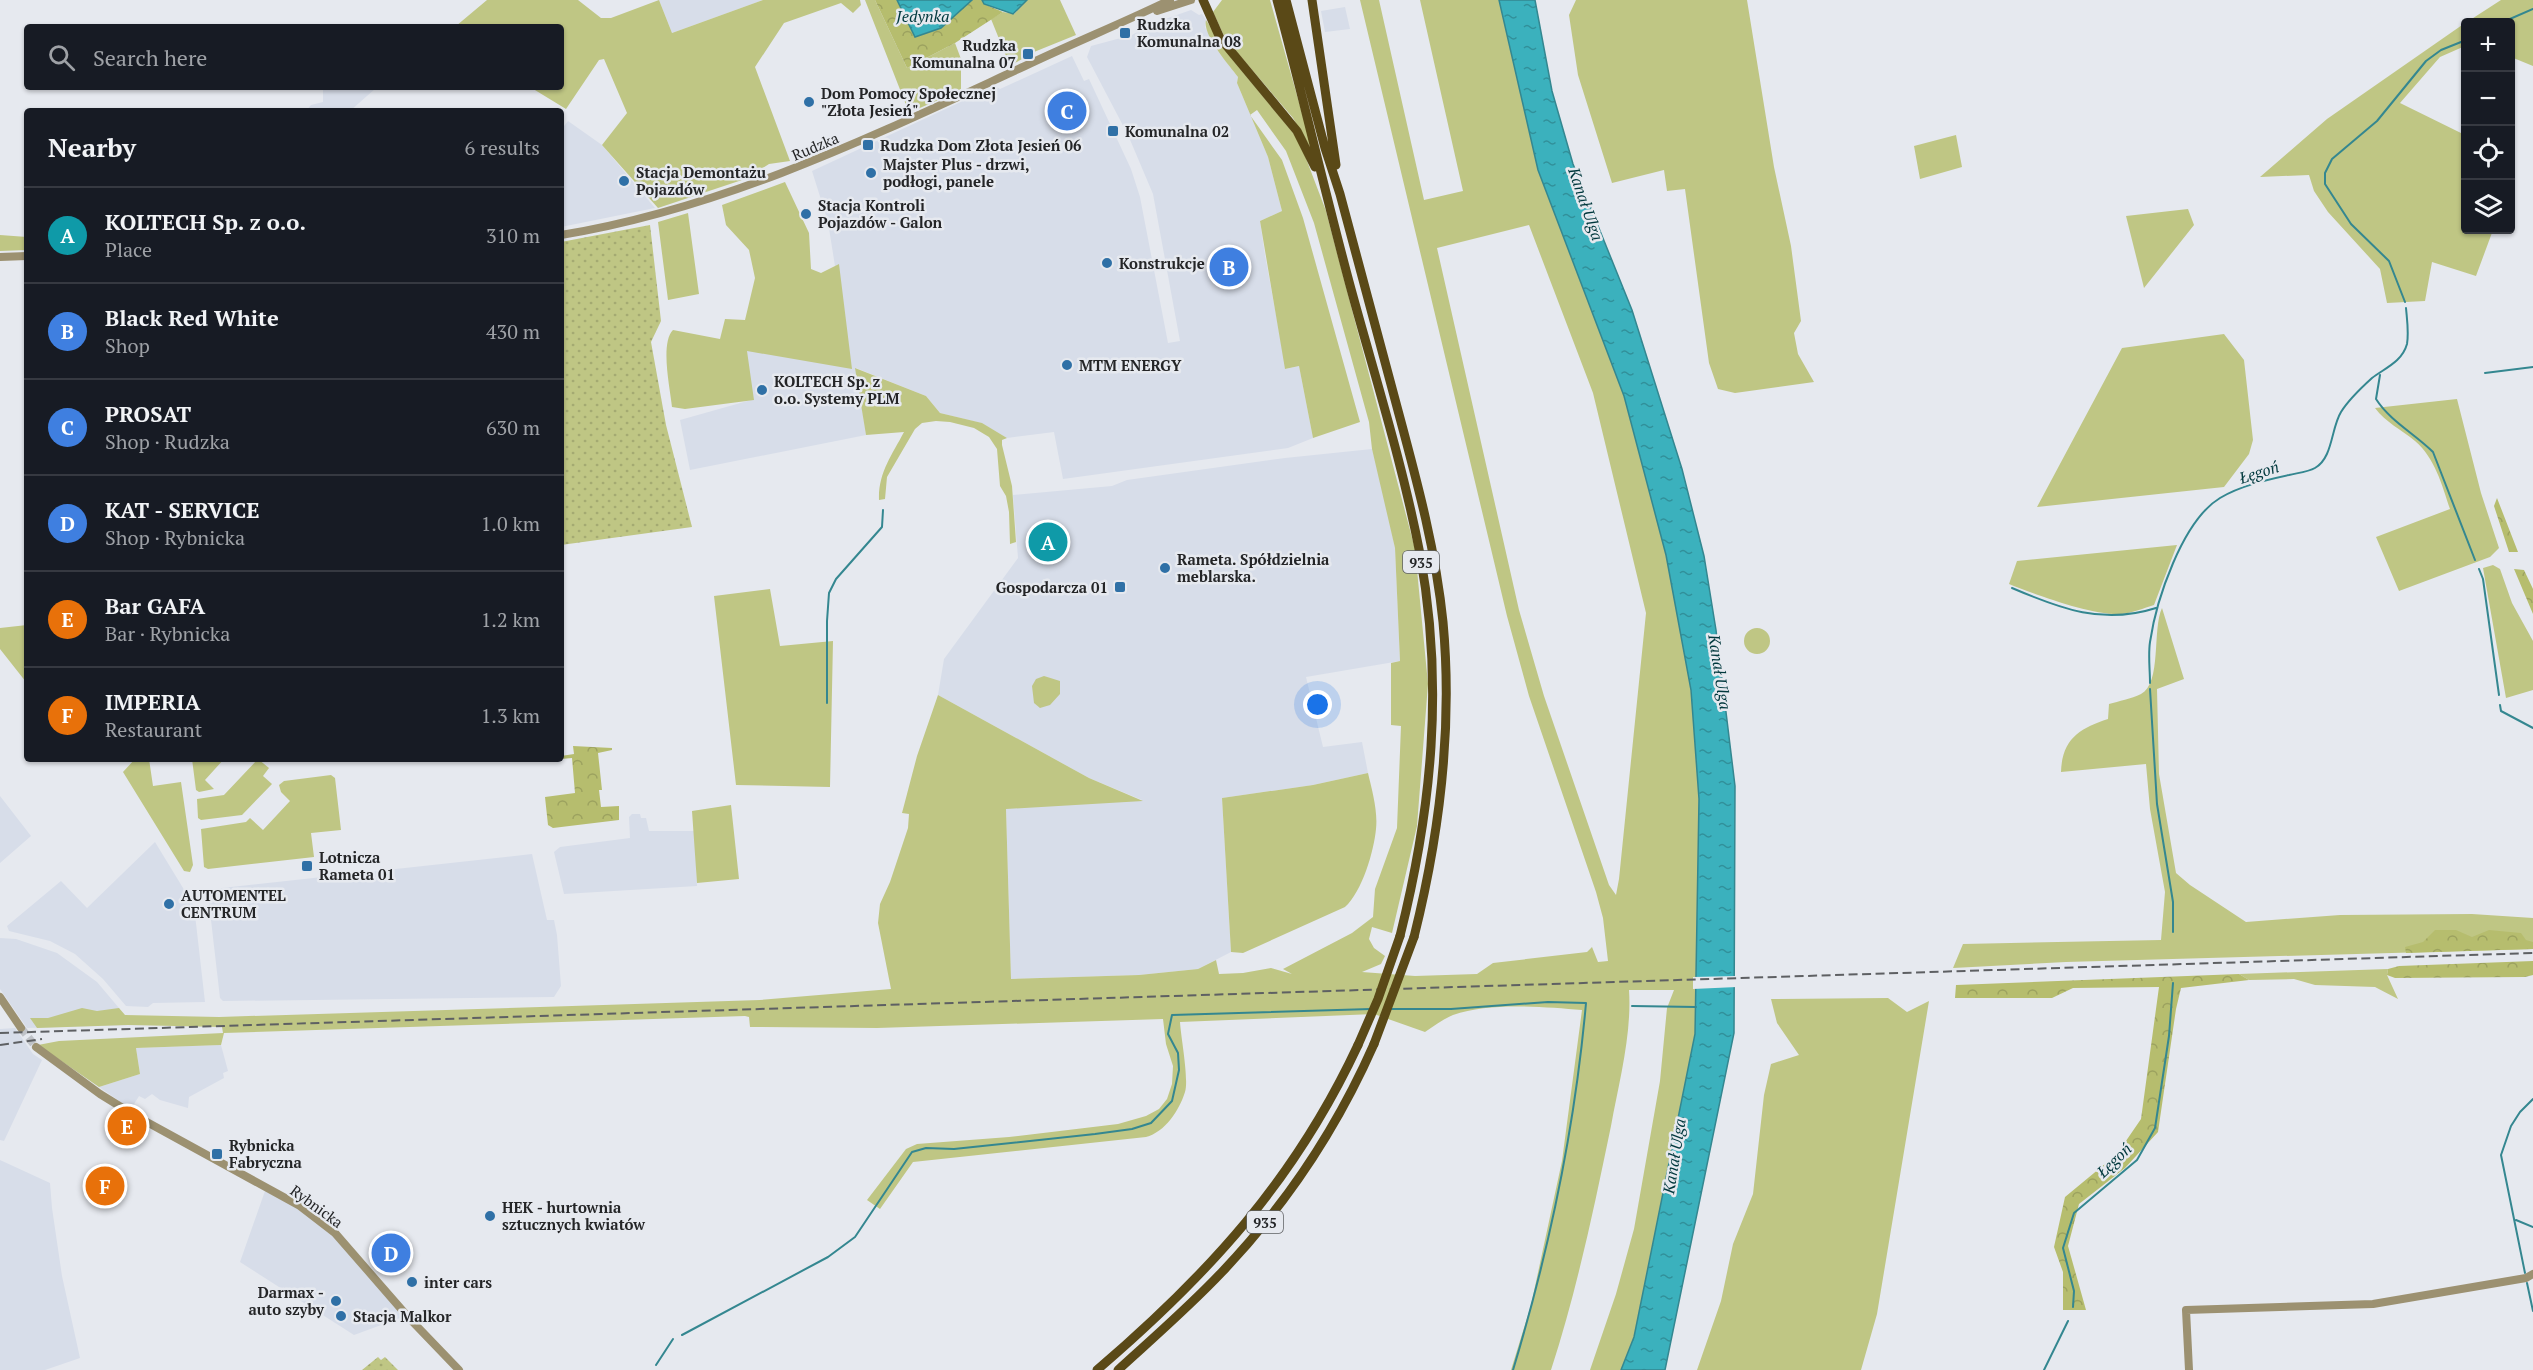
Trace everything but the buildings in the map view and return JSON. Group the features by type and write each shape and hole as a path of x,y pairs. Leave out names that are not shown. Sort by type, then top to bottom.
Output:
{"main road":[{"path":"1203,0 1220,38 1297,131 1311,155 1326,197"},
{"name":"935","path":"1097,1370 1200,1274 1254,1215 1286,1172 1322,1115 1358,1045 1378,999 1400,936 1420,852 1430,780 1433,704 1430,627 1420,554 1277,0"},
{"name":"935","path":"1118,1370 1198,1296 1265,1222 1311,1159 1340,1112 1374,1044 1414,937 1433,855 1444,781 1447,705 1443,622 1425,511 1286,0"},
{"path":"1312,0 1340,194"}],"street":[{"name":"Rudzka","path":"564,234 631,221 688,206 794,170 1170,0"},
{"name":"Rudzka","path":"1133,18 1191,0"},
{"path":"0,257 24,256"},
{"path":"0,998 21,1028"},
{"name":"Rybnicka","path":"36,1047 100,1094 134,1115 300,1206 335,1233 409,1318 459,1370"},
{"path":"2188,1370 2186,1310 2373,1304 2526,1278 2533,1274"}],"shaded area":[{"path":"659,0 763,0 672,33"},
{"path":"1345,7 1350,29 1325,32 1321,11"},
{"path":"1191,10 1199,15 1202,14 1206,20 1205,27 1217,50 1238,77 1237,83 1268,157 1282,211 1260,221 1265,255 1286,369 1299,366 1313,438 1288,448 1063,479 1054,432 1007,438 981,423 940,413 926,396 856,368 866,435 690,470 680,420 751,400 743,348 851,367 828,222 812,171 995,86 1000,89 1072,56 1084,81 1089,79 1131,169 1140,197 1168,343 1180,341 1153,194 1128,135 1087,57 1091,46 1132,35 1151,24"},
{"path":"323,90 374,90 353,108 308,108 311,105 323,102"},
{"path":"568,121 602,145 655,208 564,226 564,126"},
{"path":"1372,449 1395,548 1400,661 1306,677 1323,747 1362,742 1368,773 1313,785 1222,798 1231,952 1198,969 1139,975 1011,979 1006,808 1142,800 1089,778 938,695 944,659 1018,558 1013,495 1112,486 1127,480 1285,458"},
{"path":"0,796 31,836 0,863"},
{"path":"632,814 640,814 641,818 646,818 649,831 695,831 697,886 564,894 554,852 560,847 630,838 629,817"},
{"path":"155,842 194,906 205,1002 153,1003 148,1007 126,1006 103,979 75,954 50,941 9,931 7,926 61,881 87,908"},
{"path":"532,854 547,920 554,920 557,935 561,986 554,997 223,1001 220,998 208,894 213,889"},
{"path":"0,938 16,939 57,953 97,982 119,1008 128,1025 27,1028 0,989"},
{"path":"15,1028 33,1054 42,1060 4,1141 0,1140 0,1029"},
{"path":"221,1045 228,1071 223,1073 224,1078 189,1097 188,1108 160,1100 152,1094 145,1099 139,1096 131,1109 99,1087 140,1074 136,1048"},
{"path":"0,1160 50,1183 62,1276 80,1358 45,1370 0,1370"},
{"path":"265,1191 299,1209 334,1235 403,1317 354,1335 240,1262"}],"green space":[{"path":"487,0 578,0 601,18 611,18 659,0 672,33 763,0 860,0 861,5 853,13 841,3 784,23 755,67 790,161 769,164 745,179 658,208 602,145 627,113 604,59 599,60 566,109 535,90 564,90 564,24 458,24"},
{"path":"865,0 875,0 907,68 955,43 961,59 961,90 913,111 908,110"},
{"path":"875,0 897,0 915,37 941,28 972,0 982,0 984,4 1003,12 955,43 907,68"},
{"path":"1027,0 1060,0 1076,35 1034,52 1010,66 991,19 1003,12 1014,14"},
{"path":"1222,0 1270,0 1313,152 1293,118 1225,38 1213,12"},
{"path":"1360,0 1379,0 1424,200 1463,191 1420,0 1499,0 1538,170 1624,396 1666,555 1691,690 1699,799 1695,1034 1634,1337 1621,1370 1590,1370 1616,1294 1634,1229 1660,1081 1667,1008 1674,990 1629,990 1627,1041 1611,1126 1577,1279 1551,1370 1511,1370 1531,1305 1562,1161 1582,1010 1483,1008 1453,1015 1425,1032 1374,1014 1180,1022 1185,1092 1175,1113 1159,1131 1146,1137 913,1162 880,1209 867,1200 906,1149 917,1144 1009,1137 1118,1124 1146,1116 1159,1109 1167,1099 1172,1084 1173,1066 1166,1044 1163,1019 877,1028 750,1027 749,1017 745,1016 224,1033 221,1045 136,1048 140,1074 99,1087 38,1045 59,1041 223,1033 222,1027 128,1025 37,1028 30,1018 48,1018 82,1008 97,1011 119,1008 125,1015 219,1017 760,1000 891,989 878,923 880,904 908,828 909,814 902,813 917,756 938,695 1089,778 1143,801 1006,809 1011,979 1139,975 1198,969 1216,960 1219,974 1271,968 1292,974 1283,969 1352,933 1373,917 1375,889 1397,828 1401,726 1391,725 1391,663 1400,661 1395,548 1372,449 1369,422 1314,223 1286,151 1257,110 1250,115 1237,83 1238,77 1208,34 1206,20 1232,59 1299,140 1326,211 1415,549 1428,684 1417,826 1392,933 1372,927 1369,939 1374,948 1385,956 1381,964 1362,972 1415,976 1477,974 1493,963 1587,952 1592,947 1598,962 1608,961 1603,918 1596,892 1529,696 1507,616","holes":["1529,225 1593,393 1646,613 1616,895 1609,885 1544,696 1519,610 1437,248"]},
{"path":"1576,0 1747,0 1774,167 1791,246 1801,321 1794,333 1798,354 1814,382 1735,393 1718,389 1709,363 1685,189 1667,191 1664,170 1612,183 1578,75 1569,15"},
{"path":"2501,0 2533,0 2533,66 2515,59 2515,18 2473,18"},
{"path":"2461,26 2461,48 2440,57 2400,103 2461,133 2461,234 2492,234 2476,276 2432,262 2425,301 2387,303 2380,269 2328,212 2314,191 2309,175 2260,177 2327,119"},
{"path":"1251,116 1282,160 1303,218 1360,422 1313,438 1299,366 1285,369 1260,221 1282,211 1268,157"},
{"path":"1956,135 1962,167 1920,179 1914,146"},
{"path":"785,182 809,233 811,269 821,273 839,264 852,369 747,351 754,400 685,409 672,407 666,355 669,336 673,330 720,339 725,319 745,320 755,278 749,250 726,225 722,205"},
{"path":"2188,209 2194,225 2144,288 2126,216"},
{"path":"688,213 699,294 668,300 658,222"},
{"path":"650,225 661,321 651,342 666,425 692,527 564,545 564,241"},
{"path":"0,235 24,237 24,250 0,251"},
{"path":"2224,334 2244,360 2253,440 2249,454 2224,487 2037,507 2122,348"},
{"path":"855,368 926,396 940,413 982,423 1007,438 1002,440 1002,445 1012,486 1016,542 1010,544 1009,512 1006,496 1000,486 997,449 989,437 974,428 950,422 922,423 915,429 887,477 885,499 879,500 883,473 904,432 866,435"},
{"path":"2457,399 2481,493 2499,548 2490,557 2399,591 2376,537 2450,509 2437,472 2428,455 2415,441 2389,422 2375,408"},
{"path":"2497,498 2518,552 2509,552 2494,506"},
{"path":"2177,545 2154,605 2130,613 2096,612 2049,599 2009,584 2017,561"},
{"path":"2493,565 2500,569 2512,603 2533,641 2533,690 2506,698 2483,568"},
{"path":"2514,569 2524,570 2533,589 2533,614"},
{"path":"770,589 780,646 833,641 830,787 736,785 714,596"},
{"path":"2162,608 2184,679 2157,689 2159,774 2176,873 2190,885 2246,922 2340,915 2472,914 2533,918 2533,949 2066,962 1953,968 1963,944 2161,940 2165,892 2150,809 2146,764 2061,772 2065,751 2074,736 2089,726 2108,719 2109,704 2137,696 2148,688 2152,679 2157,629"},
{"path":"24,625 24,679 0,649 0,628"},
{"path":"1757,628 1766,632 1770,641 1766,650 1757,654 1748,650 1744,641 1748,632"},
{"path":"1044,676 1060,681 1060,694 1050,705 1040,708 1034,703 1032,686 1036,679"},
{"path":"573,746 612,748 612,750 598,753 602,790 599,790 601,807 619,806 619,820 553,828 548,825 545,797 575,793 572,758 564,759 564,756 574,754"},
{"path":"132,762 149,762 153,786 181,782 193,865 190,872 184,871 123,772"},
{"path":"192,762 221,762 205,780 214,789 199,792 196,790"},
{"path":"255,762 262,762 269,768 263,776 272,784 242,815 201,820 198,818 197,799 224,795"},
{"path":"1368,773 1373,793 1376,829 1366,871 1351,900 1345,907 1243,953 1231,952 1222,798 1313,785"},
{"path":"331,775 335,778 341,830 311,833 314,857 208,869 204,867 201,829 246,822 250,818 263,830 290,801 281,792 279,785 284,781"},
{"path":"731,805 739,879 697,883 692,811"},
{"path":"2435,930 2456,930 2472,937 2489,930 2521,933 2526,940 2533,942 2533,949 2406,953 2405,947 2423,942"},
{"path":"2533,961 2533,975 2525,977 2395,978 2387,975 2388,969 2399,966"},
{"path":"2388,969 2387,975 2398,999 2375,987 2315,985 2294,979 2249,980 2239,974"},
{"path":"2239,974 2249,980 2181,988 2158,1132 2125,1168 2079,1204 2068,1246 2086,1310 2063,1310 2063,1272 2054,1247 2065,1197 2117,1154 2141,1119 2159,987 2073,988 2052,998 1955,998 1956,985"},
{"path":"1888,998 1907,1012 1929,1001 1877,1314 1861,1370 1697,1370 1721,1301 1733,1244 1753,1194 1764,1095 1771,1064 1799,1055 1777,1023 1771,999"},
{"path":"378,1357 381,1360 385,1357 398,1370 362,1370"}],"water":[{"name":"Jedynka","path":"897,0 972,0 941,28 915,37"},
{"name":"Jedynka","path":"982,0 1027,0 1013,14 984,4"},
{"name":"Kanał Ulga","path":"1499,0 1535,0 1552,91 1573,164 1632,310 1682,469 1704,556 1716,630 1735,786 1734,1033 1665,1370 1621,1370 1634,1337 1695,1034 1699,799 1691,690 1666,555 1624,396 1538,170"}],"pier":[{"path":"1737,976 1737,987 1693,989 1693,977"}],"waterway":[{"name":"Łęgoń","path":"2512,18 2533,9"},
{"name":"Łęgoń","path":"2405,302 2389,261 2351,224 2325,184 2325,173 2332,159 2377,121 2426,61 2441,50 2461,42"},
{"name":"Łęgoń","path":"2150,683 2149,647 2158,605 2173,563 2194,524 2206,509 2228,494 2262,481 2309,470 2321,463 2344,407 2372,378 2397,360 2405,350 2408,335 2406,308"},
{"path":"2485,373 2533,367"},
{"path":"2380,375 2376,399 2395,421 2433,452 2475,560"},
{"path":"827,703 829,593 836,579 882,527 883,510"},
{"path":"2479,569 2483,579 2499,695"},
{"path":"2012,588 2065,608 2100,615 2137,613 2156,608"},
{"name":"Łęgoń","path":"2150,689 2157,804 2173,902 2173,932"},
{"path":"2500,705 2501,711 2533,728"},
{"name":"Łęgoń","path":"2073,1307 2074,1291 2063,1248 2074,1213 2137,1160 2155,1128 2169,1036 2173,983"},
{"path":"1391,1009 1451,1009 1548,1002 1586,1003 1575,1096 1559,1188 1538,1280 1513,1370"},
{"path":"1632,1006 1696,1007"},
{"path":"682,1335 828,1257 855,1237 912,1152 926,1148 954,1149 1095,1134 1132,1129 1151,1123 1172,1101 1179,1070 1178,1053 1168,1034 1172,1015 1371,1009"},
{"path":"2525,1273 2501,1155 2511,1126 2520,1112 2533,1099"},
{"path":"2516,1220 2533,1227"},
{"path":"2527,1283 2533,1311"},
{"name":"Łęgoń","path":"2044,1370 2068,1321"},
{"path":"656,1365 673,1339"}],"tunnel":[{"path":"21,1028 36,1047"}],"railway":[{"path":"0,1033 2533,953"},
{"path":"0,1045 42,1039"}],"place":[{"name":"Rudzka Komunalna 08","path":"1125,33"},
{"name":"Rudzka Komunalna 07","path":"1028,54"},
{"name":"Dom Pomocy Społecznej \"Złota Jesień\"","path":"809,102"},
{"name":"PROSAT","path":"1067,111"},
{"name":"Komunalna 02","path":"1113,131"},
{"name":"Rudzka Dom Złota Jesień 06","path":"868,145"},
{"name":"Majster Plus - drzwi, podłogi, panele","path":"871,173"},
{"name":"Stacja Demontażu Pojazdów","path":"624,181"},
{"name":"Stacja Kontroli Pojazdów - Galon","path":"806,214"},
{"name":"Konstrukcje","path":"1107,263"},
{"name":"Black Red White","path":"1229,267"},
{"name":"MTM ENERGY","path":"1067,365"},
{"name":"KOLTECH Sp. z o.o. Systemy PLM","path":"762,390"},
{"name":"KOLTECH Sp. z o.o.","path":"1048,542"},
{"name":"Rameta. Spółdzielnia meblarska.","path":"1165,568"},
{"name":"Gospodarcza 01","path":"1120,587"},
{"name":"Lotnicza Rameta 01","path":"307,866"},
{"name":"AUTOMENTEL CENTRUM","path":"169,904"},
{"name":"Bar GAFA","path":"127,1126"},
{"name":"Rybnicka Fabryczna","path":"217,1154"},
{"name":"IMPERIA","path":"105,1186"},
{"name":"HEK - hurtownia sztucznych kwiatów","path":"490,1216"},
{"name":"KAT - SERVICE","path":"391,1253"},
{"name":"inter cars","path":"412,1282"},
{"name":"Darmax - auto szyby","path":"336,1301"},
{"name":"Stacja Malkor","path":"341,1316"}]}
